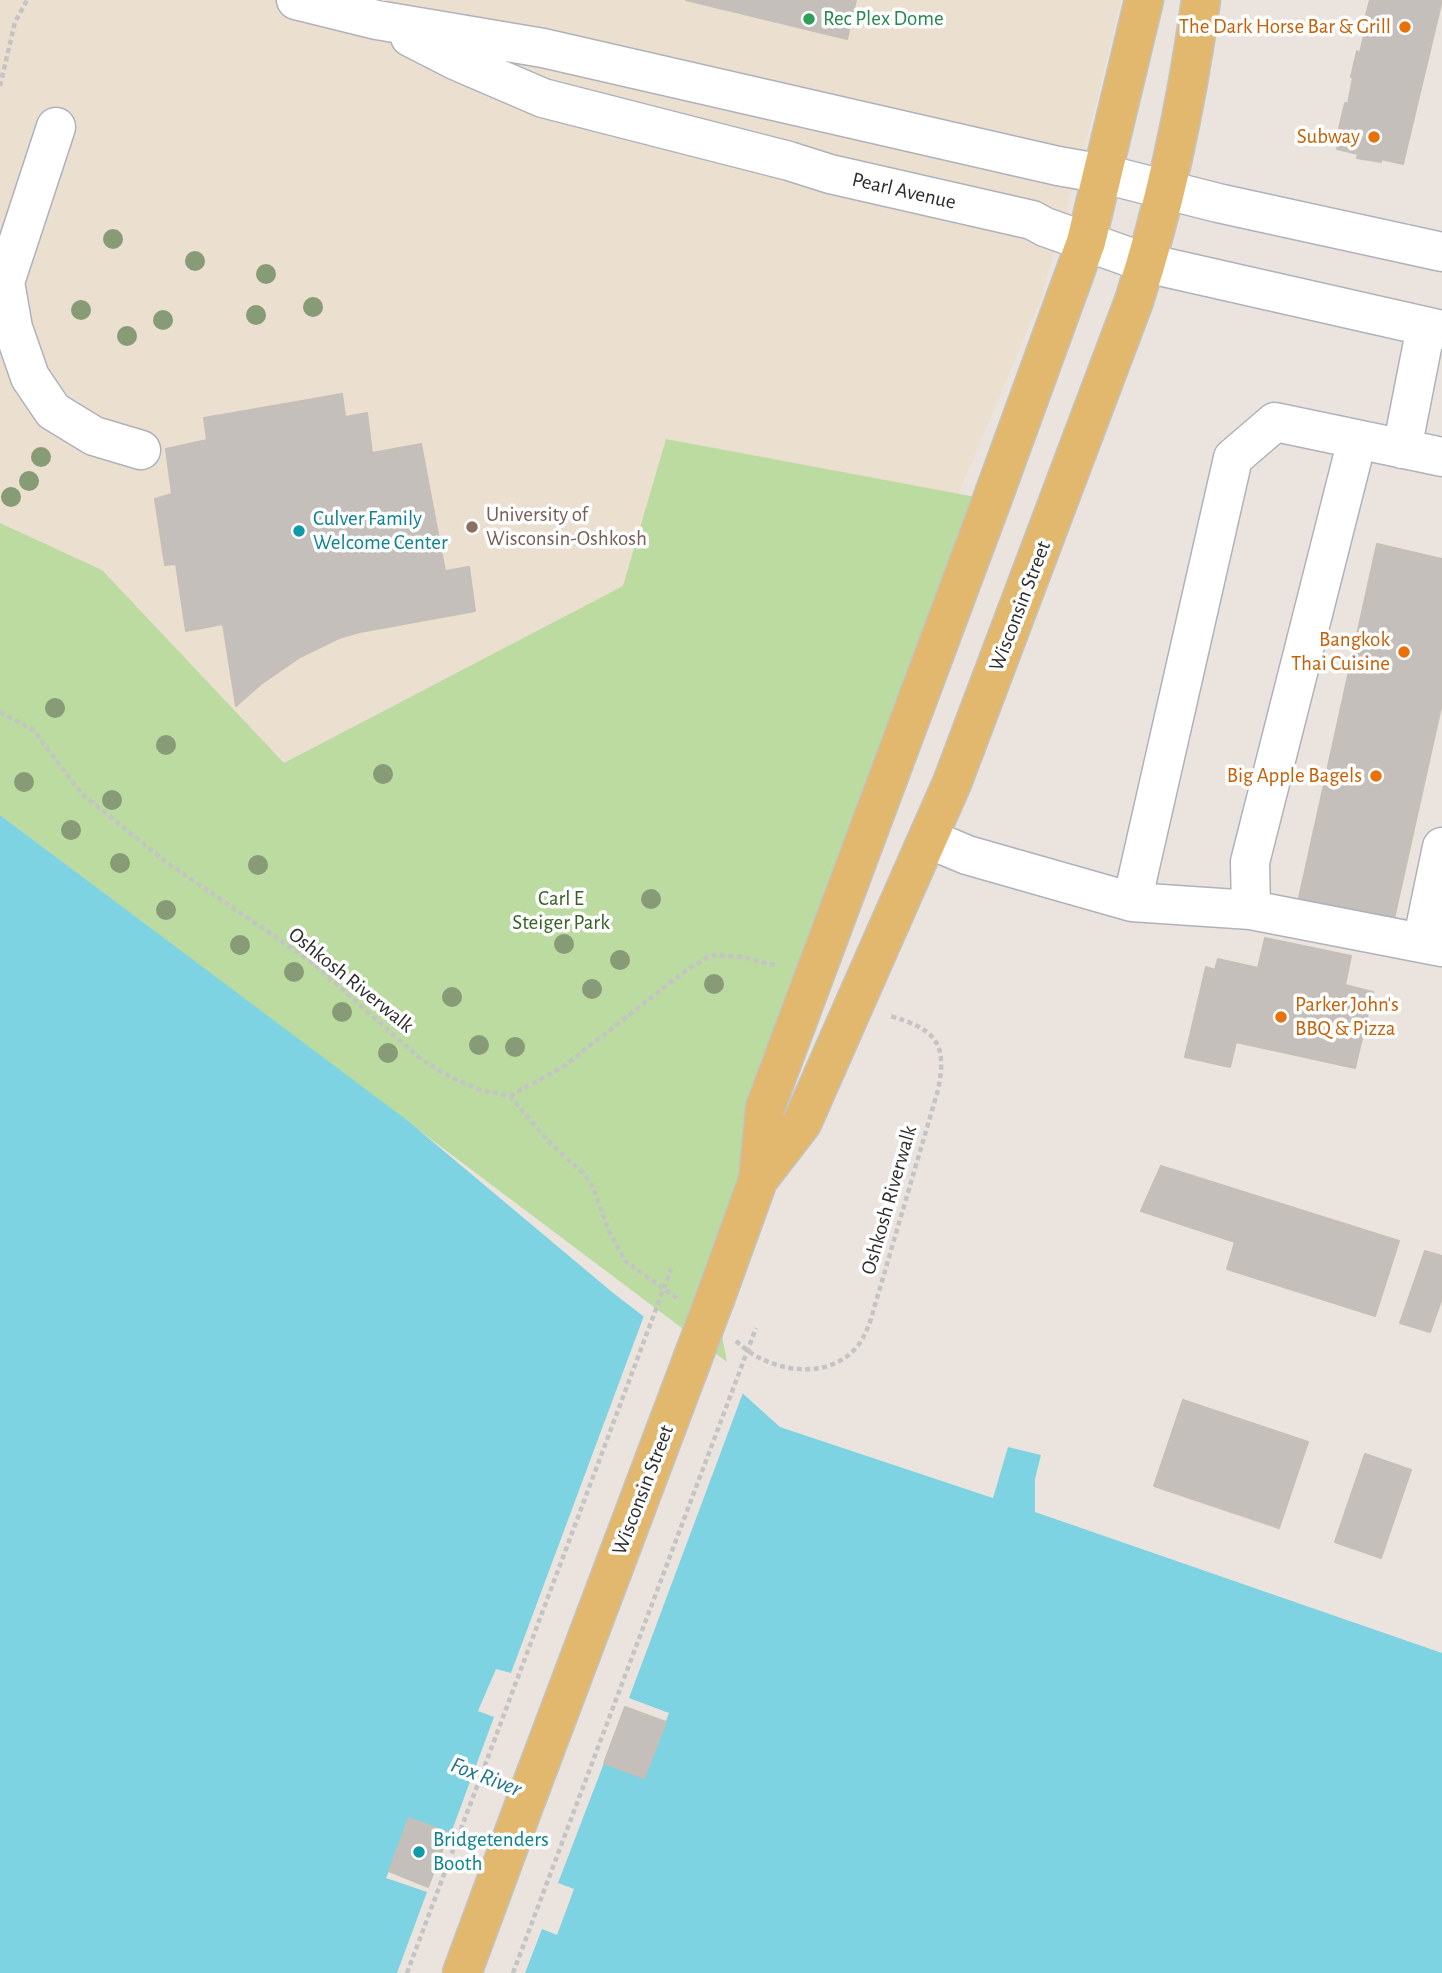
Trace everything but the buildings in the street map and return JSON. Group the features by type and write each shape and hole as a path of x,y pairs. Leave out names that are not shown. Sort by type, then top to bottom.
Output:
{"main road":[{"name":"Wisconsin Street","path":"462,1973 758,1180 765,1108 988,513 1086,242 1144,0"},
{"name":"Wisconsin Street","path":"758,1180 802,1123 953,783 1003,653 1146,263 1179,124 1201,0"}],"street":[{"name":"Pearl Avenue","path":"296,0 377,20 543,48 1442,252"},
{"name":"Pearl Avenue","path":"377,20 457,61 543,98 830,174 1032,220 1146,263 1434,328"},
{"path":"56,127 2,282 13,328 30,377 53,411 94,436 141,450"},
{"path":"1402,449 1434,328"},
{"path":"1132,902 1233,458 1275,422 1442,457"},
{"path":"1251,910 1250,862 1357,440"},
{"path":"929,839 967,855 1132,902 1251,910 1432,945 1442,847"}],"path":[{"path":"0,86 15,22 27,0"},
{"name":"Oshkosh Riverwalk","path":"0,712 33,730 82,794 166,862 309,960 421,1059 460,1082 480,1090 510,1096"},
{"path":"657,1284 625,1261 609,1231 592,1185 584,1174 549,1142 510,1096 563,1066 685,971 712,956 742,957 814,978"},
{"name":"Oshkosh Riverwalk","path":"758,1357 787,1368 824,1368 837,1363 856,1349 870,1322 938,1090 943,1068 941,1051 932,1036 897,1018 855,1006"},
{"path":"407,1973 671,1269"},
{"path":"513,1973 756,1328"}],"shaded area":[{"name":"University of Wisconsin-Oshkosh","path":"0,0 1121,0 1095,109 1041,299 799,871 0,756"}],"green space":[{"name":"Carl E Steiger Park","path":"666,439 992,500 715,1299 727,1362 0,815 0,523 102,570 284,763 623,586"}],"water":[{"name":"Fox River","path":"0,815 408,1121 612,1292 740,1391 780,1427 993,1498 1008,1447 1041,1455 1035,1479 1035,1512 1442,1653 1442,1973 0,1973"}],"pier":[{"path":"645,1313 744,1390 629,1698 669,1713 644,1778 604,1763 558,1883 574,1889 557,1935 542,1929 525,1973 397,1973 427,1892 386,1878 409,1818 451,1833 494,1717 478,1711 496,1669 511,1673"}],"place":[{"name":"Rec Plex Dome","path":"809,19"},
{"name":"The Dark Horse Bar & Grill","path":"1405,27"},
{"name":"Subway","path":"1374,137"},
{"name":"University of Wisconsin-Oshkosh","path":"472,527"},
{"name":"Culver Family Welcome Center","path":"299,531"},
{"name":"Bangkok Thai Cuisine","path":"1404,652"},
{"name":"Big Apple Bagels","path":"1376,776"},
{"name":"Parker John's BBQ & Pizza","path":"1281,1017"},
{"name":"Bridgetenders Booth","path":"419,1852"}]}
